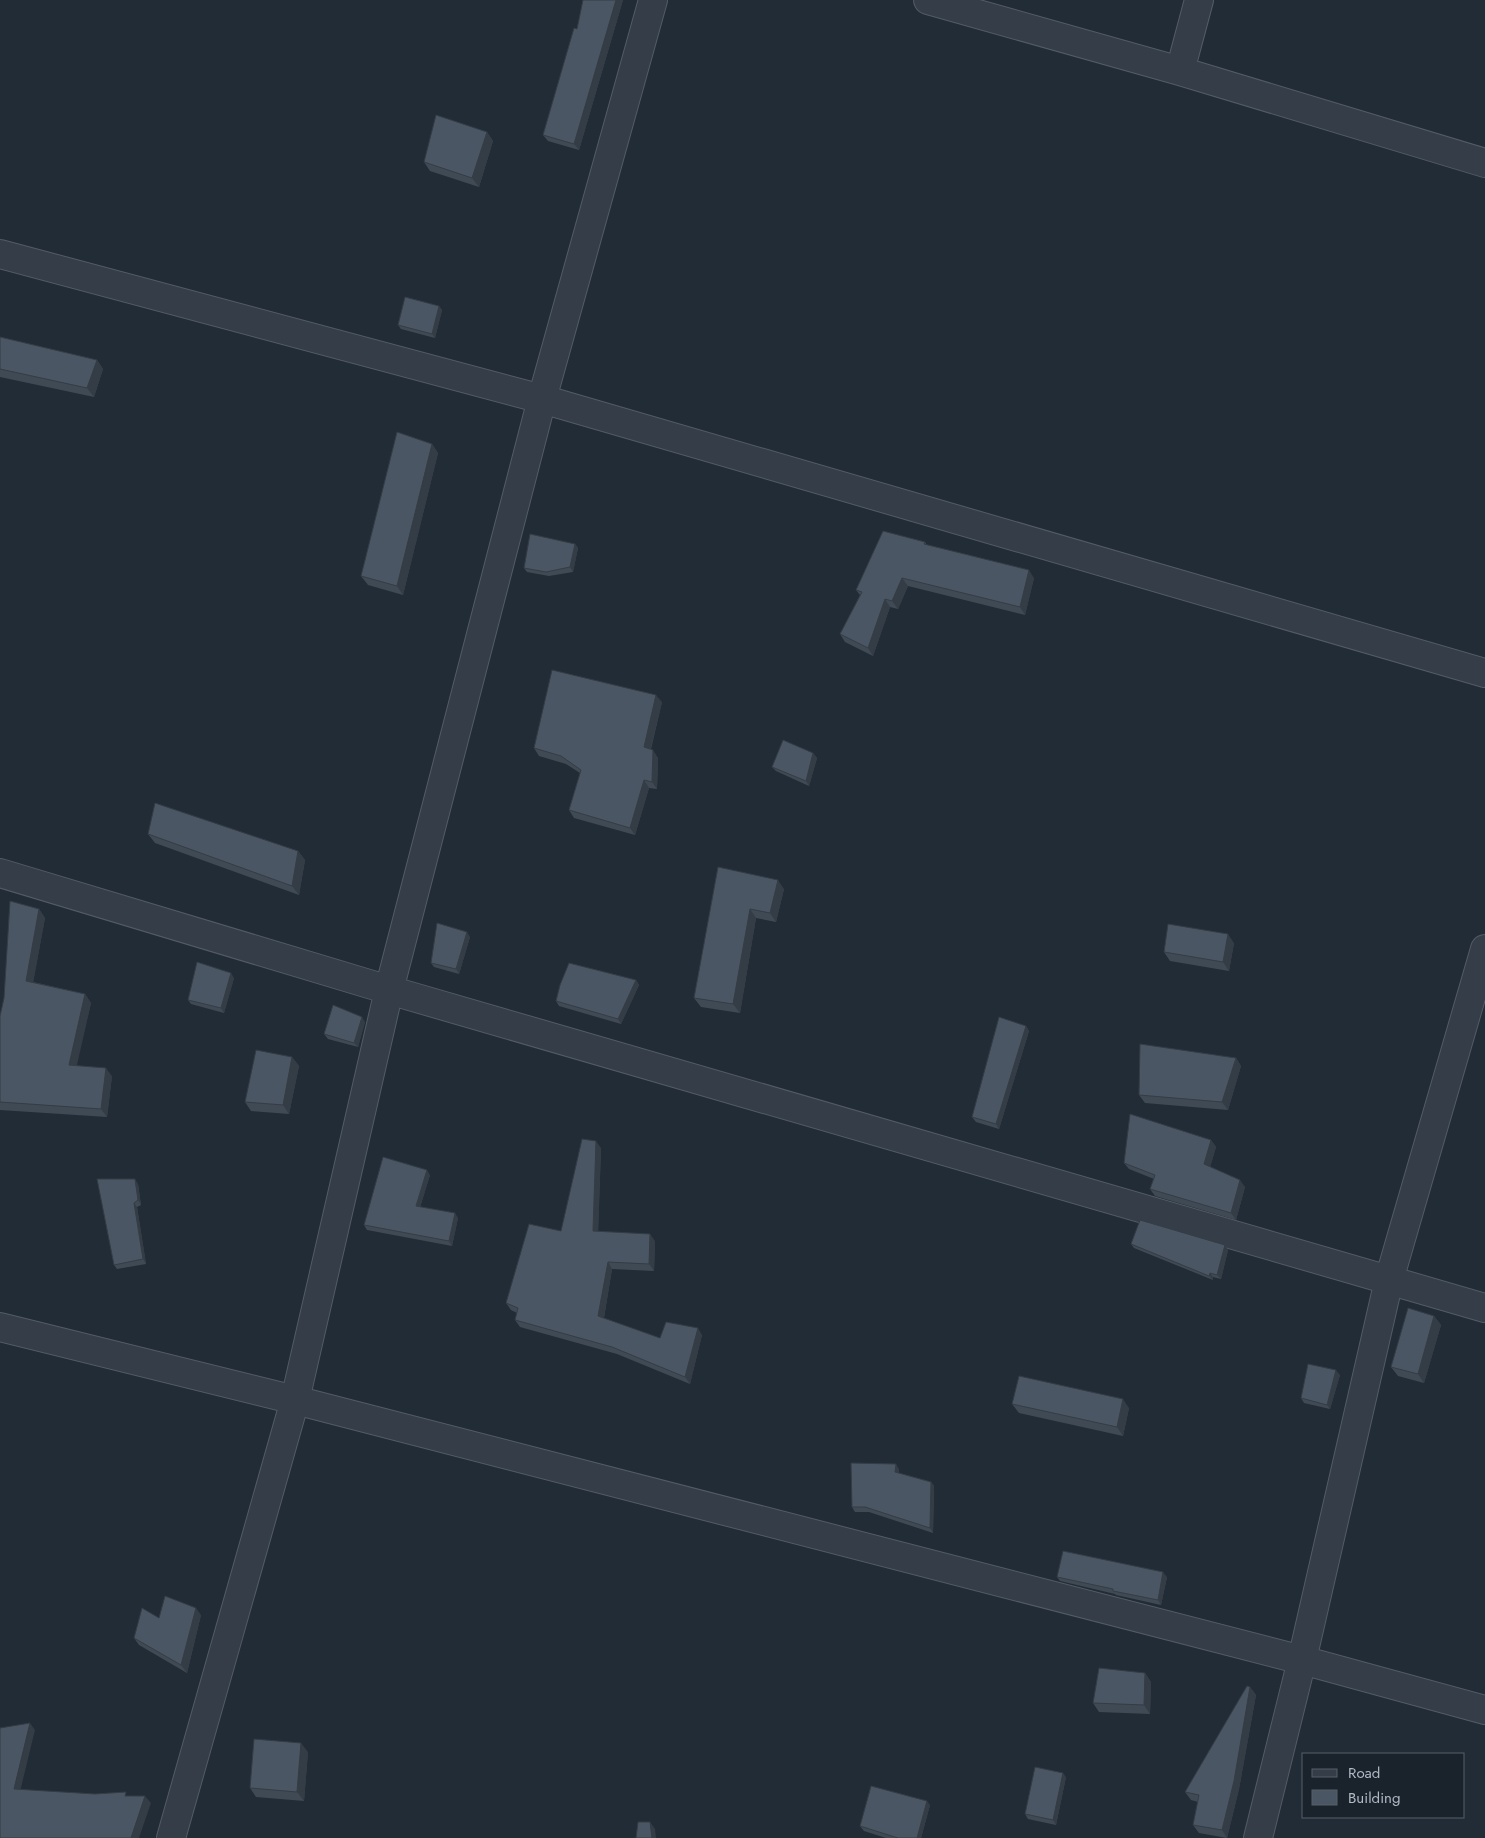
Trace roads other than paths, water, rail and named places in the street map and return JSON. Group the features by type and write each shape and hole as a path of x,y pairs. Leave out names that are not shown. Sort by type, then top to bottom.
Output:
{"street":[{"path":"171,1838 295,1400 389,990 542,399 653,0"},
{"path":"928,0 1180,71 1485,163"},
{"path":"1180,71 1199,0"},
{"path":"0,254 542,399 1485,673"},
{"path":"0,873 389,990 1485,1308"},
{"path":"1258,1838 1302,1660 1389,1280 1485,949"},
{"path":"0,1327 295,1400 1302,1660 1485,1710"}]}
